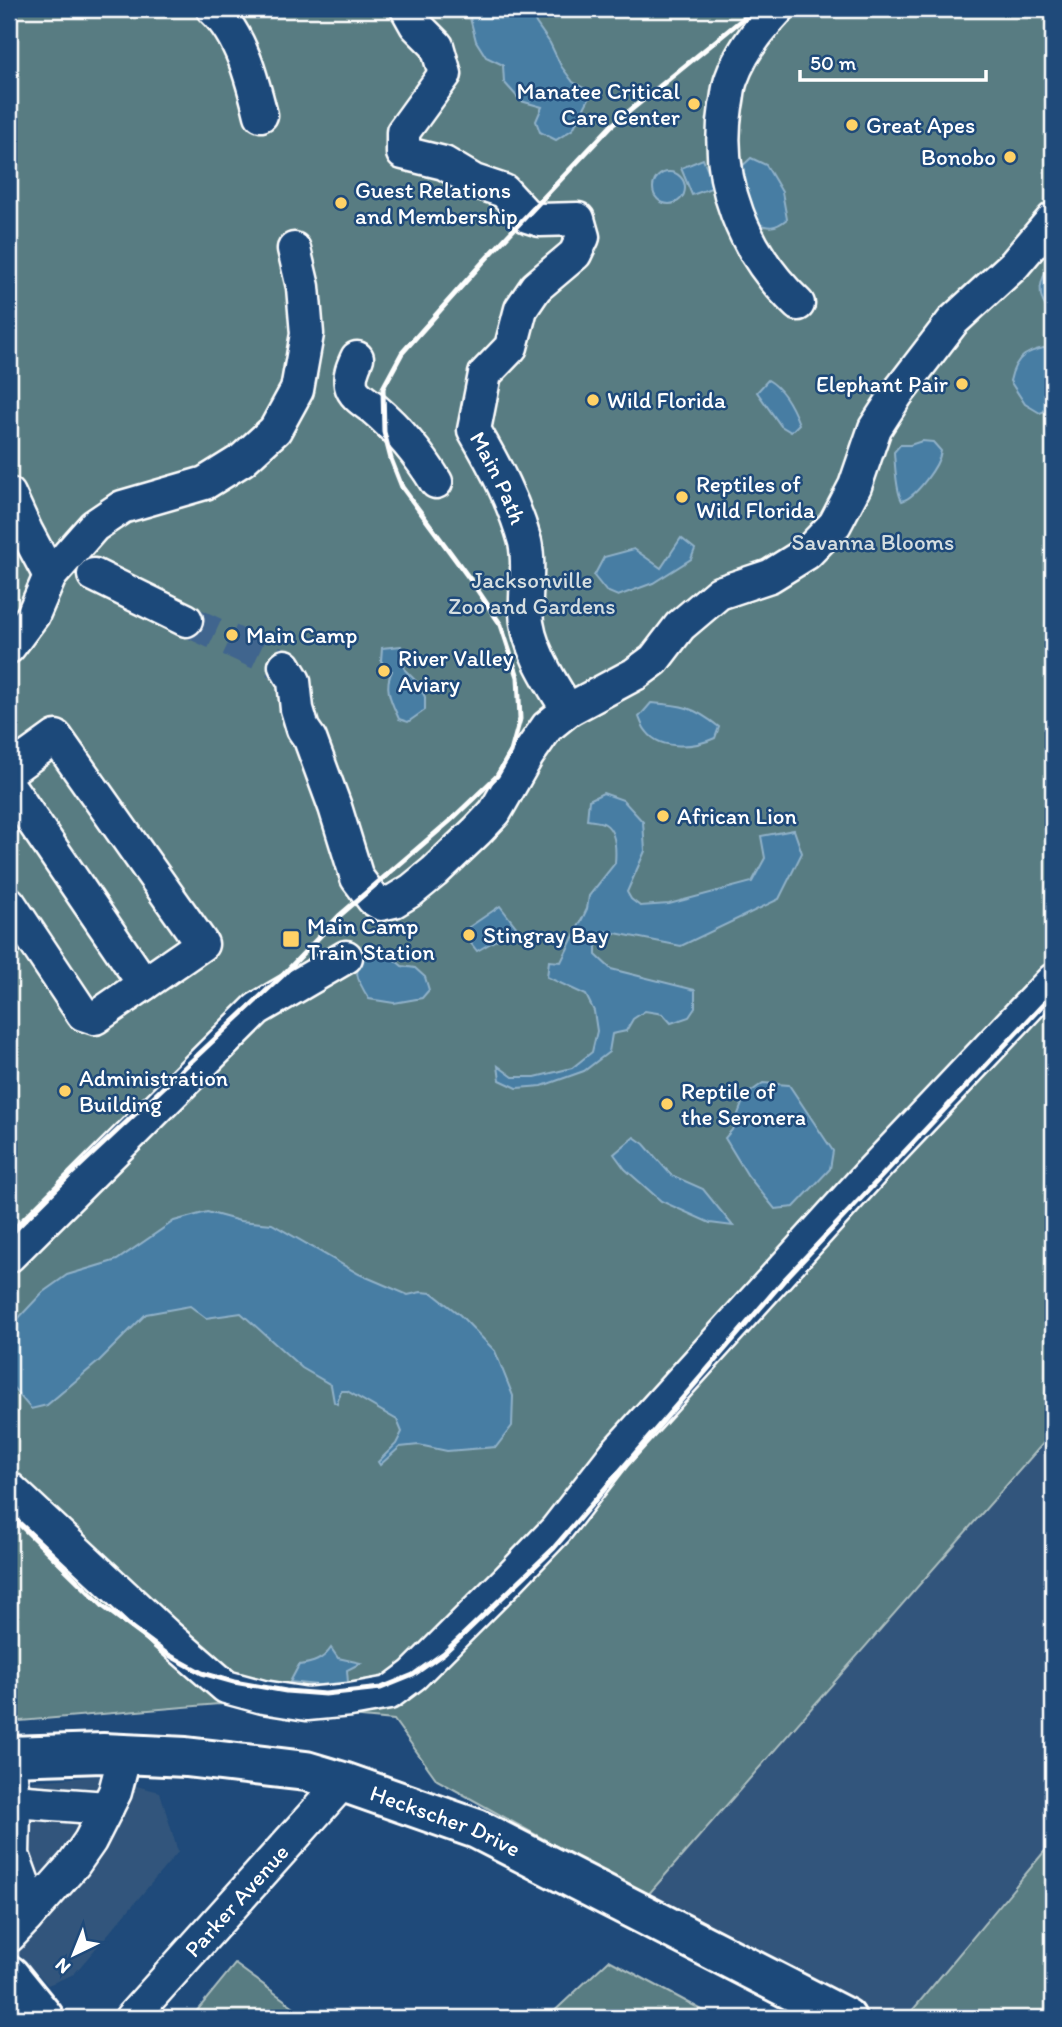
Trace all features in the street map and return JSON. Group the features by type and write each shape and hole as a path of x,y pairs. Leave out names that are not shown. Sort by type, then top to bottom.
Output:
{"main road":[{"name":"Heckscher Drive","path":"9,1756 125,1754 186,1757 306,1771 343,1782 477,1829 846,2018"},
{"path":"9,1975 44,2018"}],"street":[{"path":"213,9 223,18 238,47 252,80 261,115"},
{"name":"Main Path","path":"407,9 416,25 437,46 445,74 403,132 403,153 444,163 474,181 504,191 527,216 540,220 578,219 583,237 575,254 536,287 521,309 511,347 485,374 474,430 510,497 526,545 526,615 535,649 568,709"},
{"path":"778,9 744,54 731,81 724,118 723,154 739,222 755,253 785,292 798,304"},
{"path":"285,666 294,681 297,709 303,729 310,739 335,807 357,878 373,899 381,904 394,901 435,872 495,812 527,755 547,727 568,709 635,674 654,660 680,626 719,593 770,576 807,553 835,524 855,486 876,428 887,408 953,321 1014,265 1053,219"},
{"path":"9,647 33,615 50,576 94,526 122,507 205,483 242,460 275,430 297,390 307,334 303,287 294,249"},
{"path":"357,358 351,372 351,386 357,396 404,436 436,482"},
{"path":"9,494 50,576"},
{"path":"94,575 186,621"},
{"path":"9,771 56,737 202,944 95,1018 83,1014 9,903"},
{"path":"9,786 144,984"},
{"path":"9,1256 257,1009 346,957"},
{"path":"9,1488 164,1634 226,1687 263,1697 307,1704 389,1693 413,1675 556,1530 615,1454 649,1416 873,1170 1053,980"},
{"path":"17,1927 74,1864 90,1841 116,1792 125,1754"},
{"path":"9,1756 13,1801 13,1855 26,1891 17,1927"},
{"name":"Parker Avenue","path":"131,2018 343,1782"},
{"path":"13,1801 107,1808"}],"shaded area":[{"path":"477,9 531,9 561,66 573,82 592,93 573,129 556,140 540,132 536,121 542,107 521,101 504,82 503,65 486,57 476,41 470,18"},
{"path":"751,158 766,165 782,192 787,219 779,225 768,227 754,223 739,169"},
{"name":"Manatee Critical Care Center","path":"703,159 714,187 692,195 681,168"},
{"name":"Manatee Critical Care Center","path":"669,172 681,176 685,188 681,200 669,204 657,200 653,188 657,176"},
{"path":"1053,257 1053,317 1043,302 1041,287"},
{"path":"1053,346 1053,408 1040,413 1025,404 1010,381 1020,359 1037,350"},
{"path":"768,380 783,394 794,412 799,424 791,432 781,426 757,392"},
{"path":"933,442 941,451 939,457 920,487 902,501 897,485 894,452 900,445"},
{"path":"681,538 695,549 691,559 653,583 618,596 606,591 594,576 604,557 634,549 661,568"},
{"path":"401,646 405,670 417,682 425,697 425,710 408,722 399,719 388,689 392,671 381,661 382,648"},
{"path":"651,703 680,706 695,711 719,727 715,738 698,744 679,746 653,738 644,729 639,717"},
{"path":"603,793 623,800 643,822 645,851 627,892 640,906 669,904 752,882 765,858 761,836 794,830 802,853 779,899 681,946 605,931 596,938 596,955 611,969 695,990 695,1008 689,1017 671,1023 663,1014 645,1011 633,1019 626,1031 612,1034 609,1052 584,1071 542,1086 517,1088 500,1080 498,1066 513,1077 535,1077 572,1068 592,1052 597,1031 594,1011 586,995 547,977 549,961 561,962 587,909 589,896 615,863 615,847 609,827 587,820 589,800"},
{"path":"500,906 517,928 477,951 462,932"},
{"path":"365,948 381,948 402,966 415,968 425,977 429,990 422,998 394,1003 369,999 357,974"},
{"path":"763,1083 789,1085 833,1151 830,1169 794,1207 775,1209 748,1176 725,1138 732,1130 745,1096"},
{"path":"634,1137 644,1144 671,1175 703,1189 733,1226 710,1223 661,1201 625,1169 614,1154"},
{"path":"207,1212 240,1221 272,1224 359,1274 408,1295 432,1293 460,1315 495,1351 513,1396 512,1426 496,1447 447,1451 419,1445 400,1447 380,1465 378,1462 396,1444 402,1432 397,1420 347,1391 341,1391 337,1404 334,1402 331,1385 302,1368 241,1313 206,1318 190,1306 146,1314 98,1362 47,1405 31,1409 9,1383 9,1341 14,1323 43,1292 67,1275 117,1260 174,1221"},
{"path":"1053,1432 1053,1841 906,2018 880,2018 647,1896"},
{"path":"331,1648 338,1658 361,1663 347,1670 348,1683 326,1686 290,1682 299,1665 317,1660"},
{"path":"97,1776 160,1792 178,1852 74,1974 48,1985 9,1943 9,1783"}],"green space":[{"name":"Jacksonville Zoo and Gardens","path":"9,9 1053,9 1053,1432 647,1896 437,1780 394,1720 219,1704 9,1722"},
{"path":"1053,1841 1053,2018 906,2018"},
{"path":"609,1960 717,2018 547,2018"},
{"path":"235,1964 309,2018 191,2018"}],"tunnel":[{"path":"186,620 285,666"}],"railway":[{"path":"9,1236 281,977 339,916 452,819 497,776 511,752 520,719 518,677 501,625 402,487 384,432 383,388 402,353 611,126 755,9"},
{"path":"9,1514 104,1607 167,1654 202,1673 286,1691 325,1694 381,1688 413,1675 444,1653 553,1549 785,1279 1053,994"}],"place":[{"name":"Manatee Critical Care Center","path":"694,104"},
{"name":"Great Apes","path":"852,125"},
{"name":"Bonobo","path":"1010,157"},
{"name":"Guest Relations and Membership","path":"341,203"},
{"name":"Elephant Pair","path":"962,384"},
{"name":"Wild Florida","path":"593,400"},
{"name":"Reptiles of Wild Florida","path":"682,497"},
{"name":"Main Camp","path":"232,635"},
{"name":"River Valley Aviary","path":"384,671"},
{"name":"African Lion","path":"663,816"},
{"name":"Stingray Bay","path":"469,935"},
{"name":"Main Camp Train Station","path":"291,939"},
{"name":"Administration Building","path":"65,1091"},
{"name":"Reptile of the Seronera","path":"667,1104"}],"park label":[{"name":"Savanna Blooms","path":"873,542"}]}
